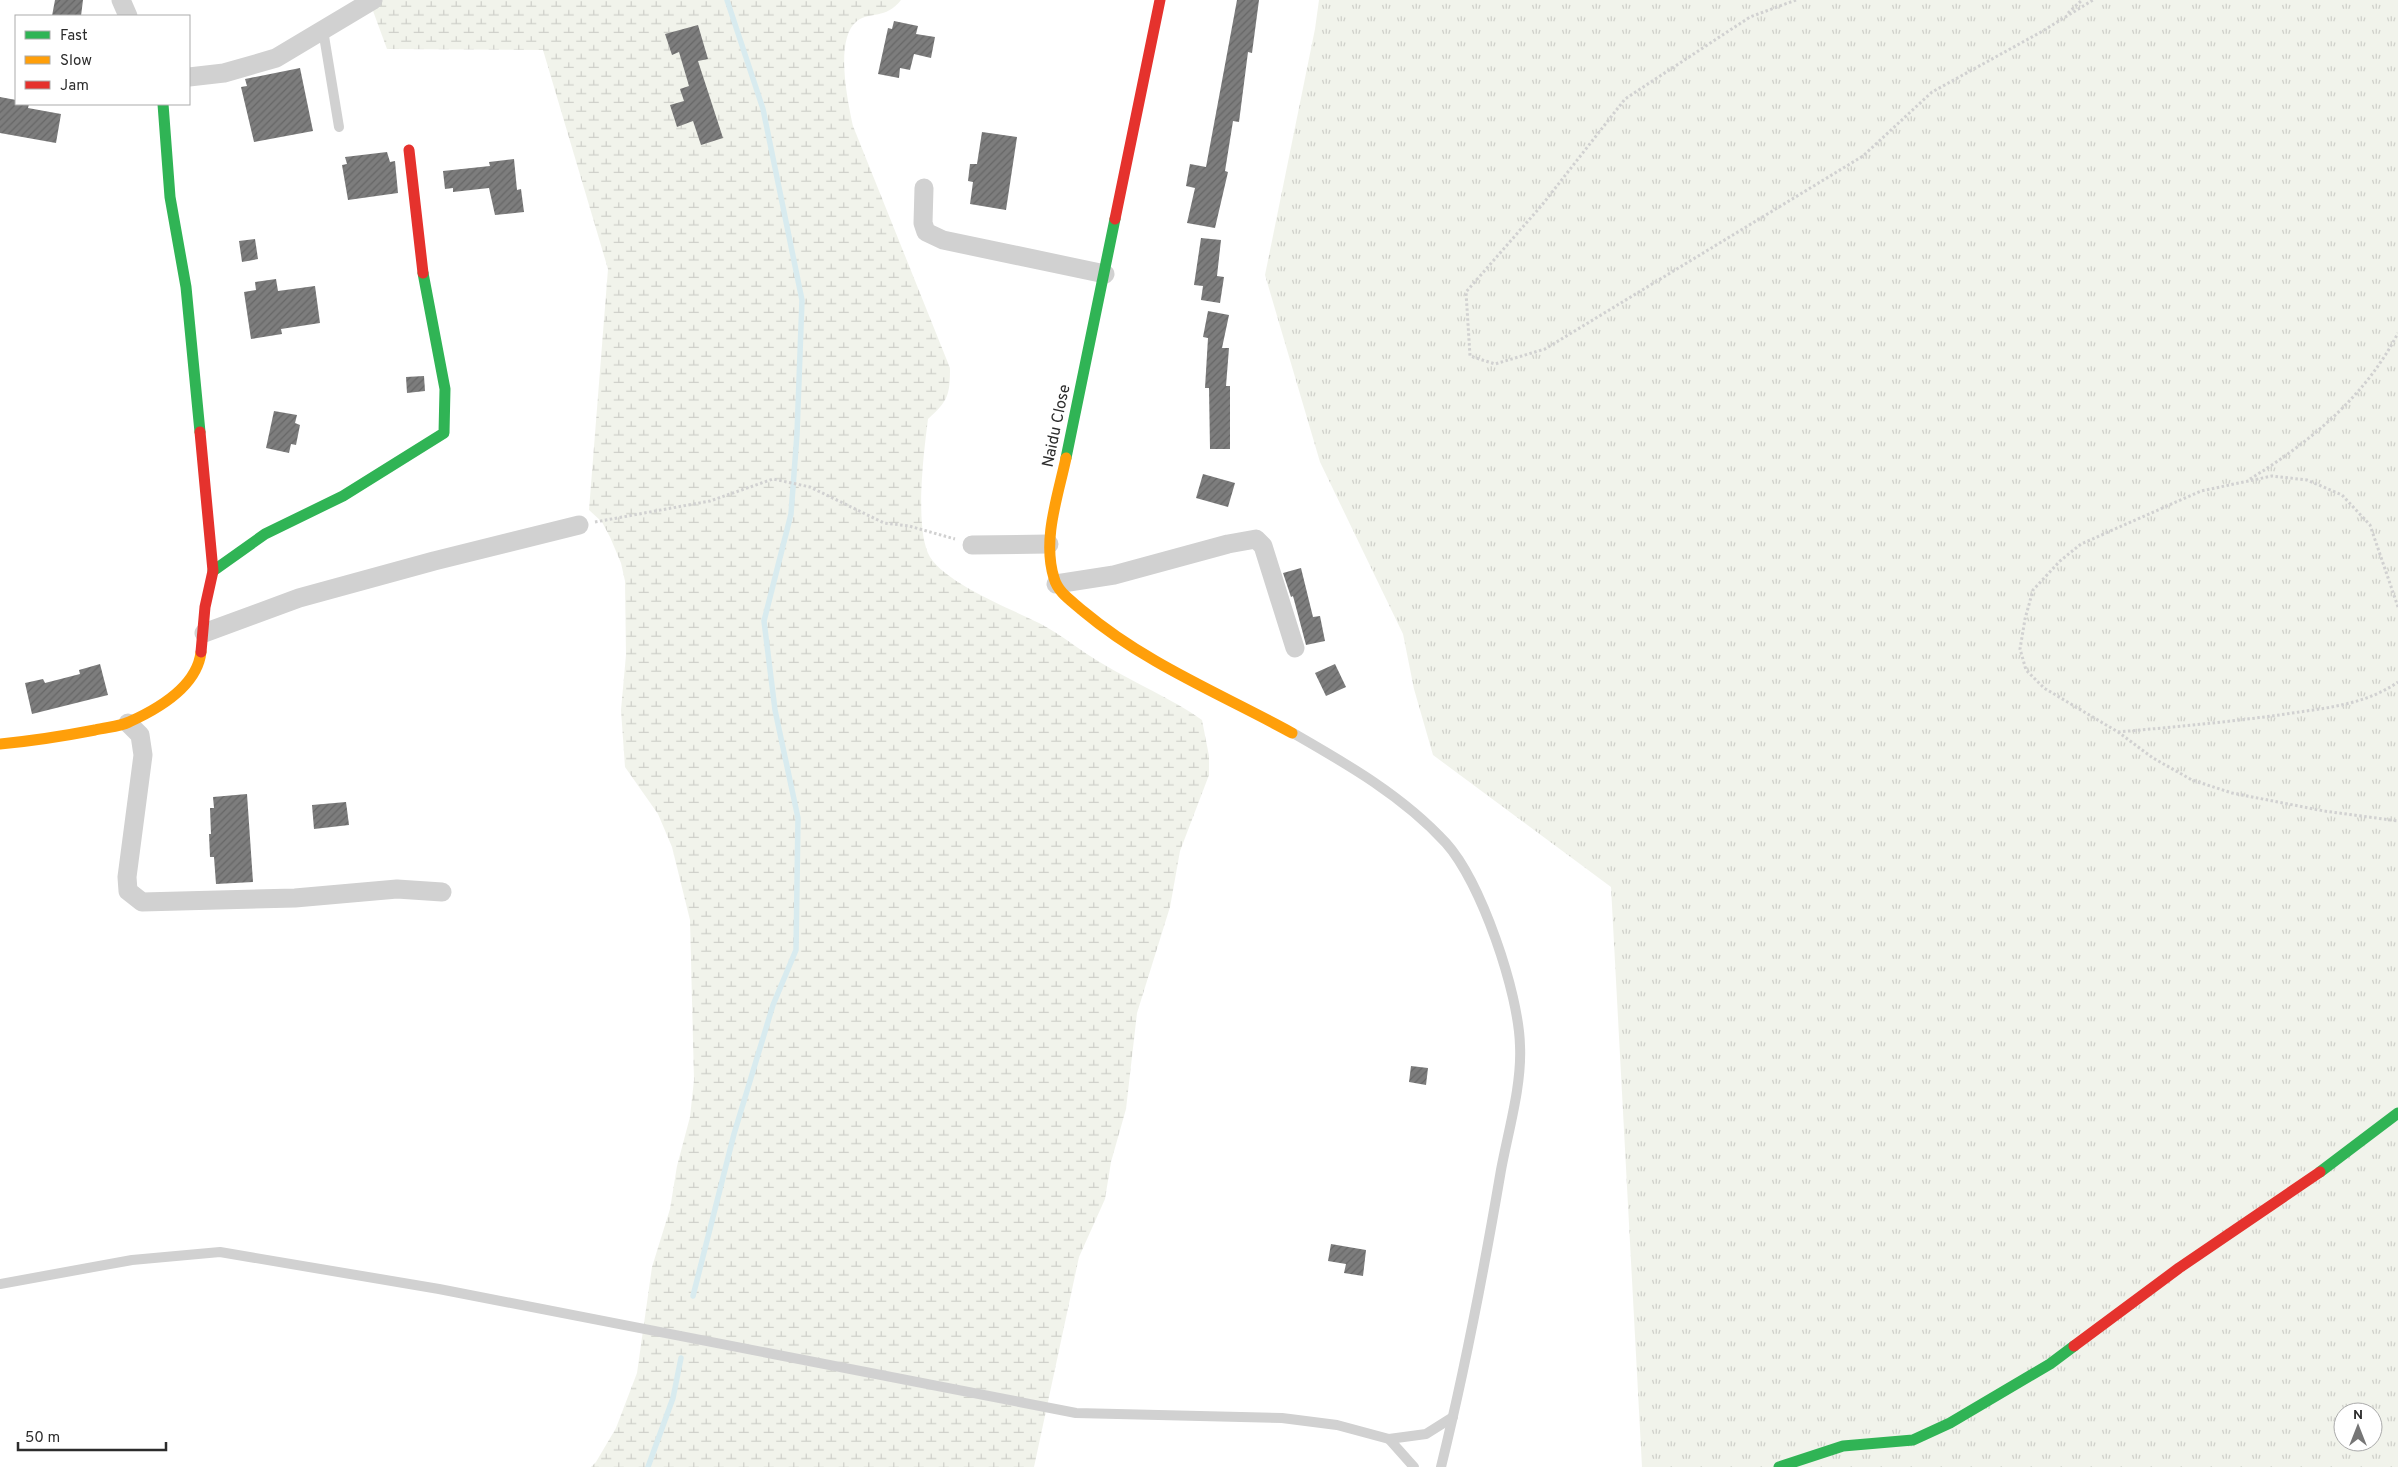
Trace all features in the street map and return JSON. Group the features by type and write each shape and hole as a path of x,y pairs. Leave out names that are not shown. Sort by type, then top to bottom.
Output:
{"street":[{"path":"121,0 128,15"},
{"path":"190,77 224,72 276,58 373,0"},
{"name":"Naidu Close","path":"1056,584 1049,544 1160,0"},
{"path":"0,744 50,739 128,723 160,705 185,687 200,660 205,607 213,571 186,287 170,197 163,105"},
{"path":"213,571 264,534 342,496 444,432 446,388 422,267 409,150"},
{"path":"924,188 922,222 926,232 943,240 1105,274"},
{"path":"204,633 299,598 434,561 580,525"},
{"path":"1056,584 1114,575 1228,544 1256,540 1263,546 1295,648"},
{"path":"972,545 1049,544"},
{"path":"1056,584 1088,616 1128,646 1161,666 1292,733"},
{"path":"128,723 140,735 143,755 127,877 128,891 142,902 294,898 396,889 442,892"},
{"path":"1778,1467 1843,1446 1913,1440 1950,1423 2050,1364 2178,1268 2337,1160 2398,1113"}],"lane":[{"path":"323,30 339,127"},
{"path":"1292,733 1383,787 1447,844 1461,864 1484,912 1502,958 1514,1002 1520,1046 1519,1074 1491,1228 1441,1467"},
{"path":"0,1284 132,1260 220,1252 439,1289 1076,1413 1282,1418 1337,1425 1389,1439 1426,1434 1453,1416"},
{"path":"1389,1439 1414,1467"}],"path":[{"path":"1796,0 1750,17 1625,99 1542,205 1466,292 1470,356 1495,364 1545,349 1863,156 1932,92 2093,0"},
{"path":"2062,19 2082,0"},
{"path":"2248,481 2291,454 2344,409 2389,350 2398,333"},
{"path":"2398,607 2370,525 2342,495 2307,480 2272,476 2201,490 2081,544 2060,561 2033,590 2025,619 2020,649 2026,670 2044,688 2118,732 2153,758 2192,780 2232,793 2324,811 2398,821"},
{"path":"580,525 710,501 773,479 810,487 884,522 909,526 972,545"},
{"path":"2118,732 2229,722 2326,708 2380,695 2398,682"}],"green space":[{"path":"369,0 901,0 884,13 868,16 857,21 850,30 846,42 844,71 853,126 950,368 948,391 944,402 928,419 924,450 921,510 925,545 930,557 950,577 980,595 1039,623 1103,664 1202,720 1209,756 1209,775 1180,851 1170,907 1137,1013 1126,1109 1111,1162 1105,1199 1079,1257 1034,1467 591,1467 596,1462 616,1428 637,1373 652,1267 670,1209 677,1166 690,1117 694,1080 690,920 672,847 658,814 625,767 621,710 626,655 625,581 621,563 610,537 602,522 589,510 608,269 543,50 387,49"},
{"path":"1319,0 2398,0 2398,1467 1642,1467 1611,887 1433,755 1414,689 1403,634 1320,462 1265,275 1315,29"}],"building":[{"path":"55,0 83,0 81,15 52,15"},
{"path":"1237,0 1259,0 1252,53 1248,52 1239,122 1233,121 1225,171 1228,172 1215,228 1187,223 1195,188 1186,186 1190,164 1206,167"},
{"path":"894,21 918,26 916,34 935,37 931,58 914,54 910,70 900,68 899,78 878,74 888,28 892,29"},
{"path":"698,25 708,59 698,61 723,138 701,145 693,121 677,127 670,105 684,101 680,89 689,86 679,52 672,55 665,34"},
{"path":"300,68 313,131 254,142 241,87 247,86 245,79"},
{"path":"0,97 15,100 15,105 29,105 28,108 61,114 56,143 0,133"},
{"path":"982,132 1017,137 1006,210 970,204 973,182 968,181 970,164 977,164"},
{"path":"387,152 390,162 395,161 398,193 348,200 342,165 347,164 345,157"},
{"path":"514,159 517,190 521,189 524,212 495,215 489,188 453,192 453,188 445,189 443,171 490,166 489,162"},
{"path":"1201,238 1221,240 1217,276 1224,277 1220,303 1201,300 1203,286 1194,285"},
{"path":"255,239 258,259 242,262 239,241"},
{"path":"276,279 278,291 315,286 320,323 281,329 282,334 251,339 244,292 256,290 255,282"},
{"path":"1208,311 1229,315 1222,348 1229,348 1226,386 1230,386 1230,449 1210,449 1209,388 1205,388 1208,338 1203,337"},
{"path":"424,376 425,391 407,393 406,377"},
{"path":"274,411 297,415 295,423 300,425 296,445 291,444 289,453 266,448"},
{"path":"1203,474 1235,483 1228,507 1196,498"},
{"path":"1301,568 1313,617 1320,616 1325,641 1306,645 1293,596 1291,597 1283,573"},
{"path":"100,664 108,695 32,714 25,683 43,679 45,683 80,674 79,670"},
{"path":"1335,664 1346,687 1326,696 1315,673"},
{"path":"247,794 253,882 216,884 214,857 210,857 209,834 211,834 210,808 214,808 213,797"},
{"path":"346,802 349,825 314,829 312,805"},
{"path":"1411,1066 1428,1068 1426,1085 1409,1082"},
{"path":"1331,1244 1366,1250 1363,1276 1344,1273 1346,1264 1328,1261"}],"waterway":[{"path":"693,1296 734,1134 773,1005 796,950 798,818 775,710 764,621 791,514 797,434 802,300 763,109 727,0"},
{"path":"648,1467 673,1398 681,1358"}],"traffic: fast":[{"path":"163,105 170,197 186,287 200,432"},
{"path":"1066,458 1115,219"},
{"path":"213,571 265,534 343,496 444,433 445,389 423,273"},
{"path":"2320,1172 2398,1113"},
{"path":"1779,1467 1843,1446 1913,1440 1950,1423 2050,1364 2074,1346"}],"traffic: slow":[{"path":"1066,458 1050,533 1051,563 1054,578 1062,592 1107,630 1158,663 1292,733"},
{"path":"0,744 36,740 125,724 163,703 184,686 198,665 201,652"}],"traffic: jam":[{"path":"1115,219 1160,0"},
{"path":"409,150 423,273"},
{"path":"200,432 213,571 205,607 201,652"},
{"path":"2074,1346 2179,1268 2320,1172"}]}
